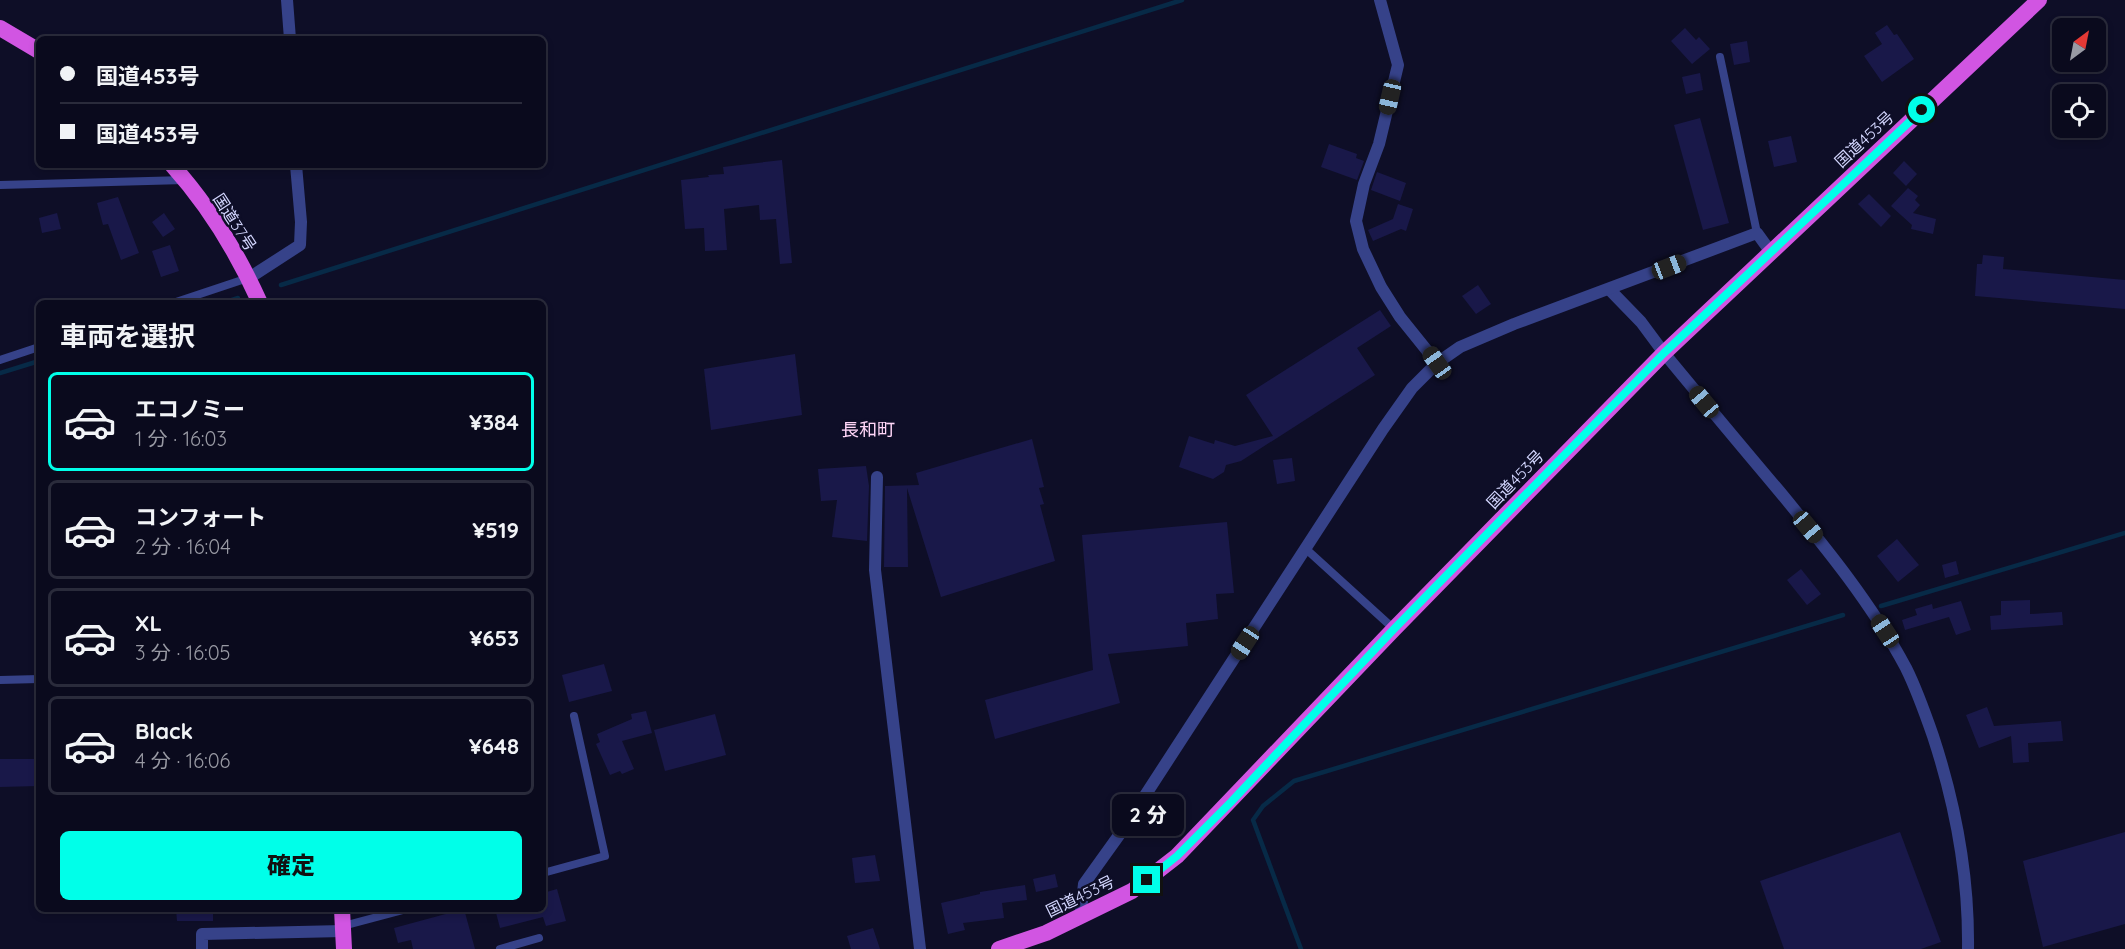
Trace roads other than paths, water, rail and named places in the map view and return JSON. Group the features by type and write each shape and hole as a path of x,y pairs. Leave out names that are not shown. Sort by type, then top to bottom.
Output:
{"highway":[{"name":"国道453号","path":"999,949 1046,933 1132,891 1177,856 1394,629 1664,353 2039,0"},
{"path":"0,28 36,49"},
{"name":"国道37号","path":"175,168 186,180 218,226 249,278 259,300"},
{"path":"342,912 344,949"}],"street":[{"path":"287,0 290,36"},
{"path":"1380,0 1398,65 1379,144 1364,184 1356,221 1363,249 1381,287 1400,318 1437,363"},
{"path":"249,278 300,245 301,222 296,168"},
{"path":"1080,918 1084,884 1122,831 1383,429 1412,388 1437,363 1460,348 1514,324 1757,232 1770,251"},
{"path":"1610,289 1641,322 1664,353 1821,542 1859,592 1907,670 1924,709 1944,767 1962,844 1968,912 1968,949"},
{"path":"877,477 875,570 920,949"},
{"path":"202,949 202,934 343,929"}],"lane":[{"path":"1720,57 1757,232"},
{"path":"0,185 186,180"},
{"path":"182,300 249,278"},
{"path":"0,360 36,348"},
{"path":"1306,549 1394,629"},
{"path":"0,680 36,679"},
{"path":"546,872 605,856 574,716"},
{"path":"343,929 398,912"},
{"path":"500,949 540,938"}],"waterway":[{"path":"281,285 1182,0"},
{"path":"232,300 238,298"},
{"path":"0,373 36,362"},
{"path":"1881,606 2125,533"},
{"path":"1301,949 1253,820 1263,806 1294,781 1843,615"}],"district":[{"name":"長和町","path":"868,430"}]}
